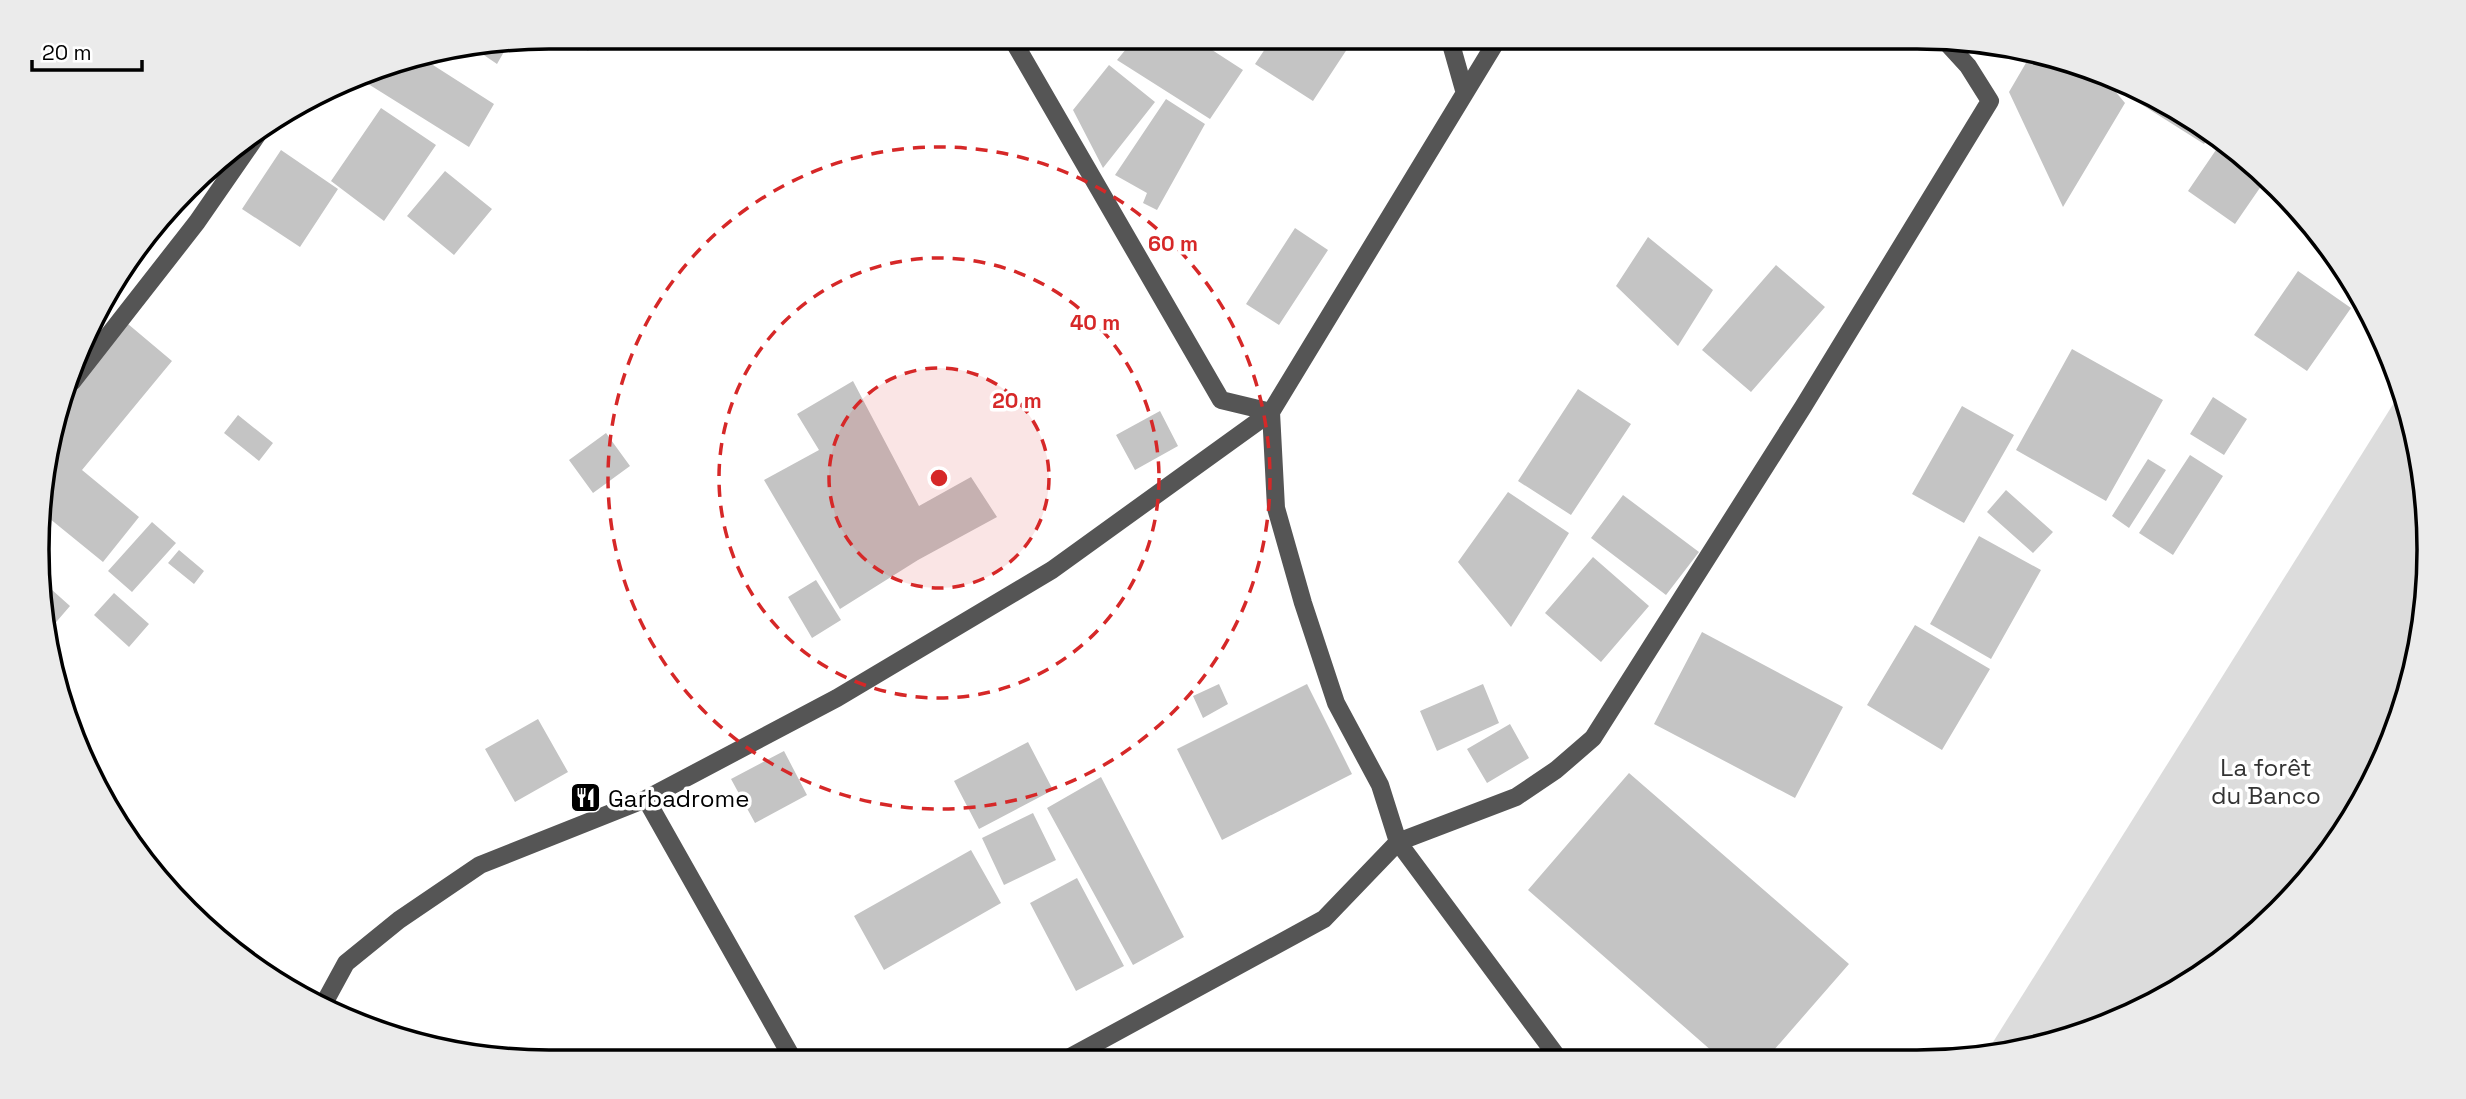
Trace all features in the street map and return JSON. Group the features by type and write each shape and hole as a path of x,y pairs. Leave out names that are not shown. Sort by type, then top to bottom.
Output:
{"street":[{"path":"1018,49 1221,400 1271,412"},
{"path":"1452,49 1464,90"},
{"path":"327,998 346,963 399,920 480,865 646,799 837,698 1052,570 1271,412 1491,49"},
{"path":"1083,1050 1324,919 1398,842 1516,797 1556,770 1593,738 1803,407 1990,102 1968,66 1954,50"},
{"path":"84,367 197,222 246,151"},
{"path":"1271,412 1276,508 1303,603 1336,703 1381,785 1398,842 1552,1050"},
{"path":"646,799 787,1050"}],"green space":[{"name":"La forêt du Banco","path":"2394,402 2407,452 2416,517 2413,615 2400,679 2379,741 2333,828 2293,880 2247,926 2195,966 2108,1012 2046,1033 1992,1044"}],"building":[{"path":"1126,49 1211,49 1243,70 1210,119 1117,60"},
{"path":"1265,49 1347,49 1313,101 1255,64"},
{"path":"504,51 497,64 482,53"},
{"path":"2027,62 2108,87 2125,103 2063,207 2009,92"},
{"path":"431,64 494,104 469,147 368,84"},
{"path":"1109,65 1155,102 1103,168 1073,110"},
{"path":"1166,99 1205,124 1157,210 1143,203 1147,193 1115,175"},
{"path":"2136,101 2167,116 2206,141 2204,144"},
{"path":"381,108 436,145 384,221 331,181"},
{"path":"2217,149 2261,187 2235,224 2188,191"},
{"path":"281,150 338,189 300,247 242,209"},
{"path":"445,171 492,209 454,255 407,216"},
{"path":"1295,228 1328,250 1279,325 1246,304"},
{"path":"1648,237 1713,290 1678,346 1616,286"},
{"path":"1776,265 1825,307 1751,392 1702,350"},
{"path":"2298,271 2351,308 2307,371 2254,335"},
{"path":"128,324 172,361 82,470 139,517 103,562 50,519 59,452 77,385"},
{"path":"2072,349 2163,400 2106,501 2016,450"},
{"path":"853,381 919,506 971,477 997,517 918,560 840,609 764,480 819,450 797,414"},
{"path":"1578,389 1631,424 1571,515 1518,481"},
{"path":"2213,397 2247,419 2224,455 2190,434"},
{"path":"1962,406 2014,435 1964,523 1912,494"},
{"path":"1160,411 1178,446 1135,470 1116,435"},
{"path":"238,415 273,443 259,461 224,433"},
{"path":"606,433 630,466 593,493 569,460"},
{"path":"2190,455 2223,476 2173,555 2139,533"},
{"path":"2148,459 2166,470 2129,528 2112,516"},
{"path":"2006,490 2053,532 2033,553 1987,512"},
{"path":"1508,492 1569,533 1511,627 1458,562"},
{"path":"1623,495 1699,552 1666,595 1591,538"},
{"path":"152,522 176,543 132,592 108,571"},
{"path":"1979,536 2041,570 1991,659 1930,624"},
{"path":"179,550 204,571 194,584 168,563"},
{"path":"1593,557 1649,606 1601,662 1545,613"},
{"path":"816,580 841,620 812,638 788,597"},
{"path":"51,589 70,606 55,624"},
{"path":"114,593 149,624 129,647 94,615"},
{"path":"1915,625 1990,669 1942,750 1867,705"},
{"path":"1702,632 1843,707 1795,798 1654,724"},
{"path":"1219,684 1228,704 1203,718 1193,696"},
{"path":"1307,684 1352,774 1222,840 1177,749"},
{"path":"1483,684 1499,723 1437,751 1420,711"},
{"path":"538,719 568,772 515,802 485,749"},
{"path":"1510,724 1529,758 1487,783 1467,749"},
{"path":"1028,742 1053,790 979,829 954,781"},
{"path":"784,751 807,795 755,823 731,779"},
{"path":"1629,773 1849,964 1774,1050 1711,1050 1528,890"},
{"path":"1101,777 1184,937 1133,965 1047,808"},
{"path":"1033,813 1056,860 1004,885 982,838"},
{"path":"971,850 1001,903 884,970 854,916"},
{"path":"1077,878 1124,966 1076,991 1030,903"}],"place":[{"name":"Garbadrome","path":"585,798"}]}
